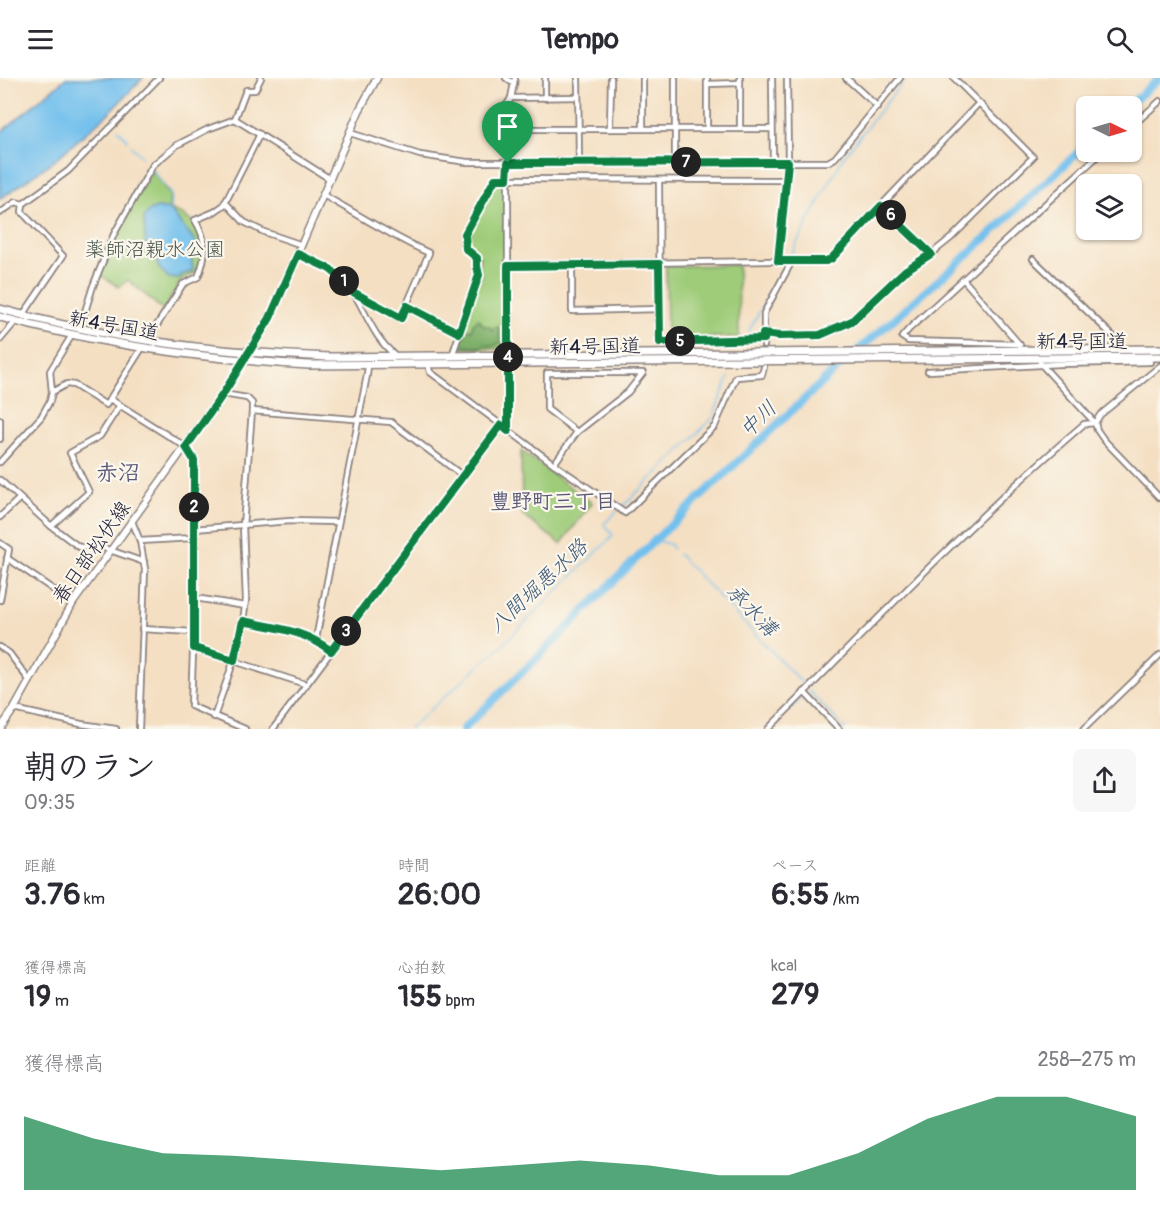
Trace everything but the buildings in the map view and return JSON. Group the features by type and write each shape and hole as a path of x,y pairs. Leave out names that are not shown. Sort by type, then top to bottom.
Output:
{"highway":[{"name":"新4号国道","path":"0,309 77,328 147,341 249,352 329,357 1160,349"},
{"name":"新4号国道","path":"0,316 72,335 142,348 244,360 368,365 902,359 1040,361 1160,357"}],"main road":[{"name":"春日部松伏線","path":"0,728 14,709 73,603 223,394 270,318 350,133 377,78"}],"street":[{"path":"23,315 63,256 22,212 23,204 68,171 159,78"},
{"path":"77,328 83,318 114,234 153,166 177,145 208,129 235,119 246,90 255,90 261,78"},
{"path":"506,78 514,81 511,98 496,123 497,129 772,129"},
{"path":"544,98 545,78"},
{"path":"578,78 579,163"},
{"path":"610,129 611,78"},
{"path":"643,78 643,128"},
{"path":"675,78 675,162"},
{"path":"772,78 773,162"},
{"path":"781,261 788,162 788,78"},
{"path":"846,78 878,107"},
{"path":"350,133 434,158 466,162 831,161 900,78"},
{"path":"659,180 660,342 820,335 852,321 906,270 951,238 1033,157 954,78"},
{"path":"707,128 707,81 740,80 740,128"},
{"path":"511,98 578,98"},
{"path":"1142,117 1160,101"},
{"path":"508,266 831,259 979,103"},
{"path":"235,119 330,179"},
{"path":"147,341 183,284 198,277 201,271 206,242 195,220 214,212 225,202 260,134"},
{"path":"1019,344 908,341 902,337 1091,162"},
{"path":"508,163 508,431"},
{"path":"452,356 479,275 477,258 466,249 465,234 495,179 786,180"},
{"path":"323,195 361,215 397,239 429,253 401,318 353,292"},
{"path":"0,213 16,202 23,204"},
{"path":"225,202 244,222 264,232 302,244"},
{"path":"881,206 931,254"},
{"path":"298,254 330,269 348,284 379,339 397,357"},
{"path":"1033,259 1116,339 1117,350"},
{"path":"764,346 764,313 791,261"},
{"path":"573,265 572,311 660,309"},
{"path":"963,279 1025,351"},
{"path":"407,306 459,333"},
{"path":"0,340 16,321"},
{"path":"0,462 41,417 52,392 50,371 72,335"},
{"path":"52,392 67,384 106,405 142,348"},
{"path":"928,371 1040,361 1150,362"},
{"path":"1040,361 1095,423 1104,440 1160,498"},
{"path":"938,363 938,370"},
{"path":"316,639 368,365"},
{"path":"428,365 430,372 508,431 625,513 715,426 736,377 762,375 764,367"},
{"path":"768,729 1027,474 1084,424 1095,423 1100,416 1160,366"},
{"path":"554,464 577,432 628,392 643,373 547,373 547,409 577,432"},
{"path":"214,717 234,660 245,606 243,526 252,411 252,403 247,398 223,394"},
{"path":"110,399 186,447 194,460 195,598 191,706 245,729"},
{"path":"51,526 89,492 70,453 100,436 120,405"},
{"path":"252,411 394,423 462,476"},
{"path":"0,420 0,439"},
{"path":"273,729 501,425"},
{"path":"0,480 19,499 79,547 101,547 144,562"},
{"path":"0,517 19,499"},
{"path":"132,521 140,541 144,562 139,729"},
{"path":"194,529 296,521 338,522"},
{"path":"140,541 193,538"},
{"path":"0,543 9,549 0,600"},
{"path":"7,558 73,603"},
{"path":"195,598 245,606"},
{"path":"243,621 316,639 331,651"},
{"path":"142,629 193,632"},
{"path":"0,647 9,653 29,680"},
{"path":"194,648 305,684"},
{"path":"1084,729 1160,655"},
{"path":"804,692 839,729"},
{"path":"14,709 81,724 117,729"}],"green space":[{"name":"薬師沼親水公園","path":"152,170 170,195 169,208 189,219 196,226 202,245 198,272 183,279 163,310 128,280 119,287 100,275 115,236"},
{"path":"498,180 505,181 504,344 499,349 456,349 482,275 479,266 480,257 467,247 468,240 478,212"},
{"path":"738,265 739,337 667,338 666,266"},
{"path":"479,319 484,326 489,326 492,330 499,327 501,342 492,346 459,346 466,329 472,330 473,323"},
{"path":"521,451 592,503 561,544 522,515"}],"water":[{"path":"66,78 143,78 110,112 55,160 0,199 0,133"},
{"path":"158,208 170,210 199,247 191,256 193,271 181,275 179,279 169,278 159,268 156,259 151,258 146,252 144,218 149,211"}],"waterway":[{"name":"八間堀悪水路","path":"749,331 844,156 906,78"},
{"name":"中川","path":"1139,96 1160,78"},
{"path":"118,129 127,140"},
{"path":"131,146 142,157"},
{"name":"中川","path":"463,729 655,540 832,373 973,250 1076,154"},
{"path":"149,166 171,195 170,210"},
{"name":"八間堀悪水路","path":"621,508 712,419 729,377"},
{"name":"八間堀悪水路","path":"409,729 502,645 610,539 613,535 604,524 617,511"},
{"name":"承水溝","path":"655,540 669,544 673,549"},
{"name":"承水溝","path":"678,554 805,686"},
{"name":"承水溝","path":"809,691 845,729"},
{"path":"790,710 802,698"}],"tunnel":[{"path":"938,341 938,363"}],"district":[{"name":"赤沼","path":"118,472"},
{"name":"豊野町三丁目","path":"553,501"}],"route":[{"path":"788,162 778,261 826,261 831,259 881,206 931,254 906,270 852,321 825,334 779,336 763,334 764,339 660,342 659,264 508,266 508,431 501,425 331,651 316,639 243,621 234,660 194,648 194,460 186,447 223,394 270,318 298,254 330,269 348,284 353,292 401,318 407,306 459,333 468,309 468,301 479,275 477,258 466,249 464,244 465,234 495,179 507,179 508,163 788,162"}]}
